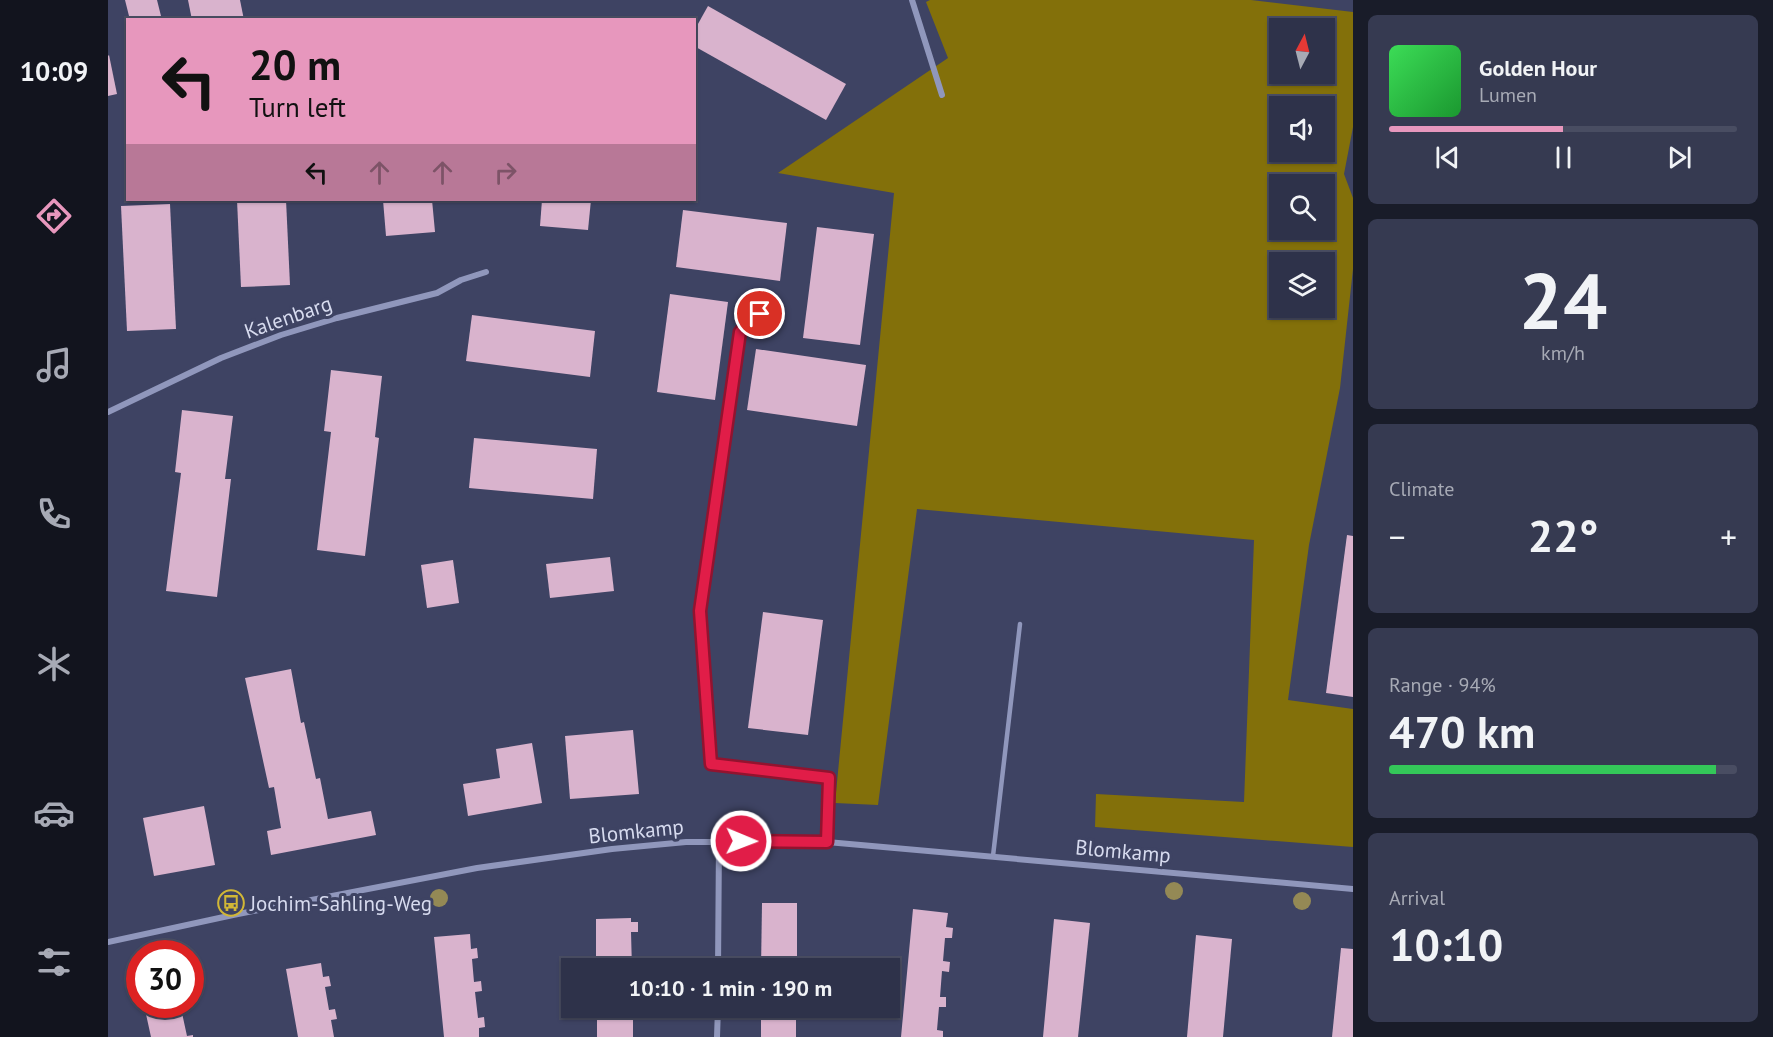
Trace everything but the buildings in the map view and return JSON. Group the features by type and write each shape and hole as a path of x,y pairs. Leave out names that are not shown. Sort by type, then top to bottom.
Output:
{"street":[{"path":"912,0 942,95"},
{"name":"Kalenbarg","path":"108,412 221,358 281,335 337,318 437,293 461,280 486,272"},
{"path":"718,958 719,841"},
{"name":"Blomkamp","path":"108,942 233,915 477,868 612,849 719,841 827,842 1353,889"},
{"path":"717,1037 718,1018"}],"lane":[{"path":"760,314 740,332 700,611 711,764 829,778 827,842"},
{"path":"993,856 1020,624"}],"shaded area":[{"path":"930,0 1251,0 1353,12 1353,127 1344,174 1353,198 1353,269 1340,388 1309,545 1288,700 1353,709 1353,847 1095,827 1096,794 1244,802 1254,540 917,509 878,805 835,803 894,193 778,173 948,58 926,2"}],"place":[{"name":"Jochim-Sahling-Weg","path":"231,903"}],"route":[{"path":"741,841 827,842 829,778 711,764 700,611 740,332 760,314"}]}
